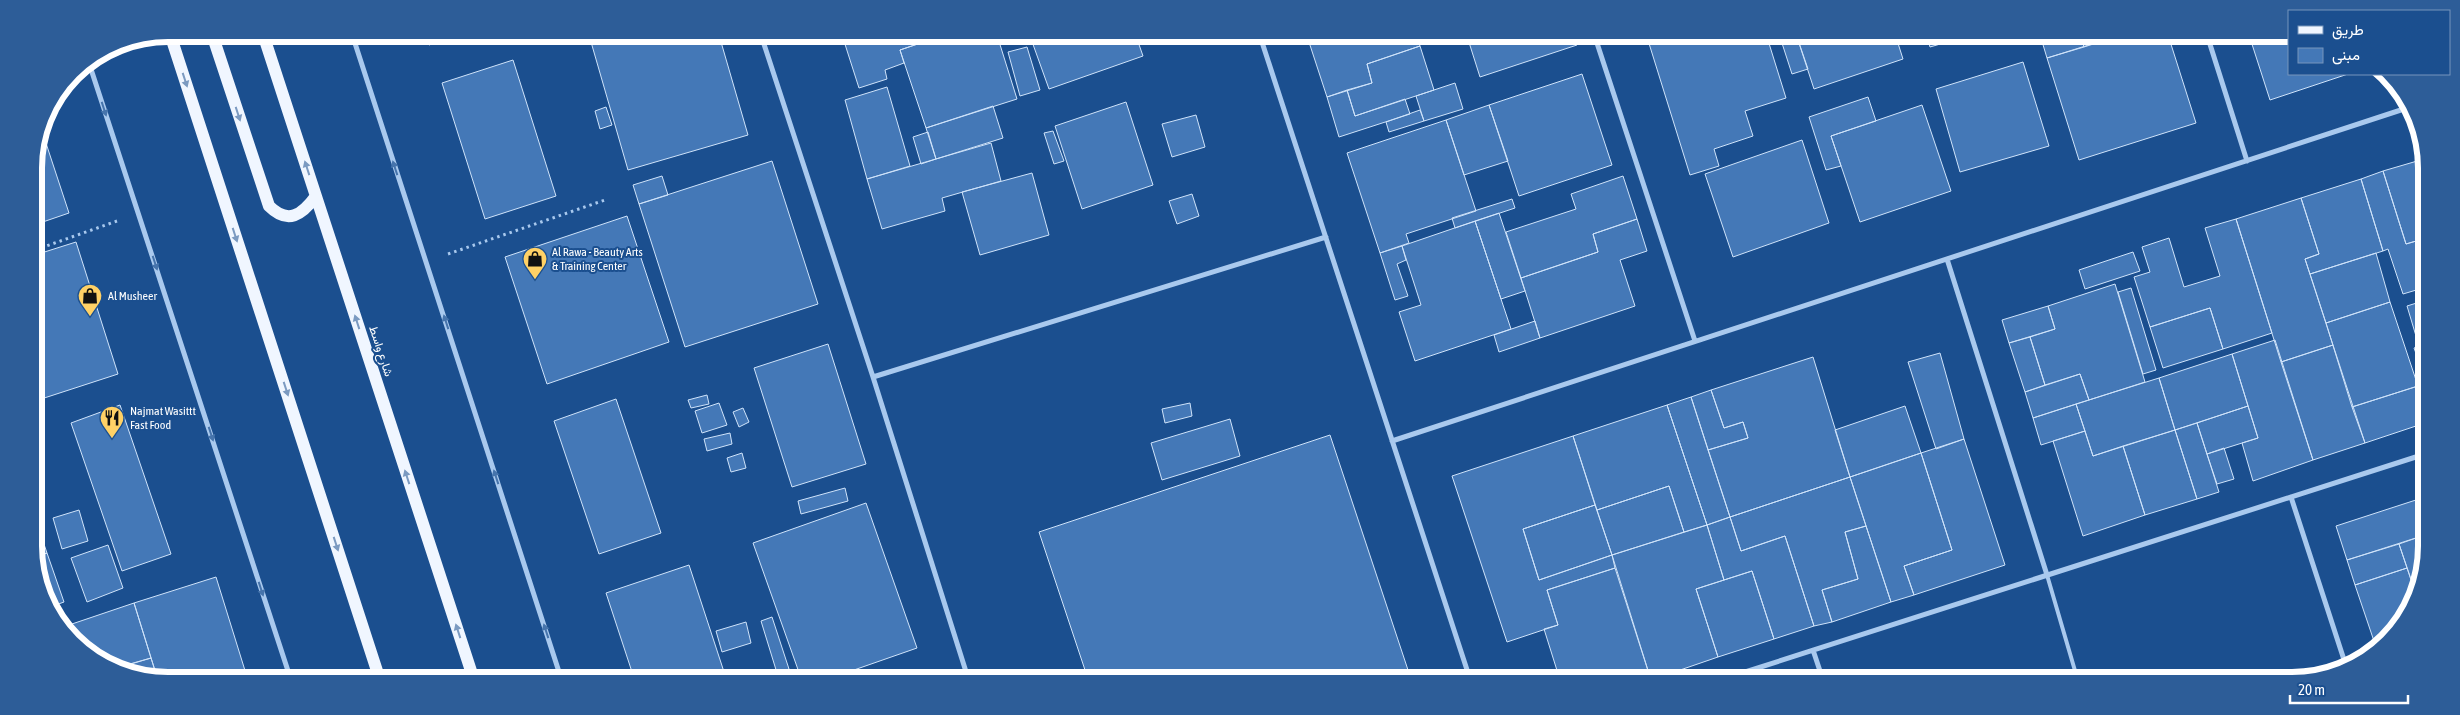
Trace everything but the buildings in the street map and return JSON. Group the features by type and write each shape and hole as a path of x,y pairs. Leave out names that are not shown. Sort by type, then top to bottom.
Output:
{"main road":[{"path":"173,43 377,672"},
{"path":"215,43 269,206 277,213 288,216 298,214 307,208 316,196"},
{"name":"شارع واسط","path":"266,43 471,672"}],"street":[{"path":"1262,42 1468,672"},
{"path":"1597,42 1695,341"},
{"path":"2209,42 2246,161"},
{"path":"355,43 559,672"},
{"path":"764,43 874,377 966,672"},
{"path":"91,69 288,672"},
{"path":"1392,441 2403,109"},
{"path":"874,377 1326,238"},
{"path":"1947,259 2047,575"},
{"path":"1745,672 2418,456"},
{"path":"2291,497 2344,661"},
{"path":"1813,650 1820,672"}],"lane":[{"path":"2047,575 2076,672"}],"path":[{"path":"426,261 605,200"},
{"path":"43,247 139,214"}],"place":[{"name":"Al Rawa - Beauty Arts & Training Center","path":"535,280"},
{"name":"Al Musheer","path":"90,317"},
{"name":"Najmat Wasittt Fast Food","path":"112,439"}]}
